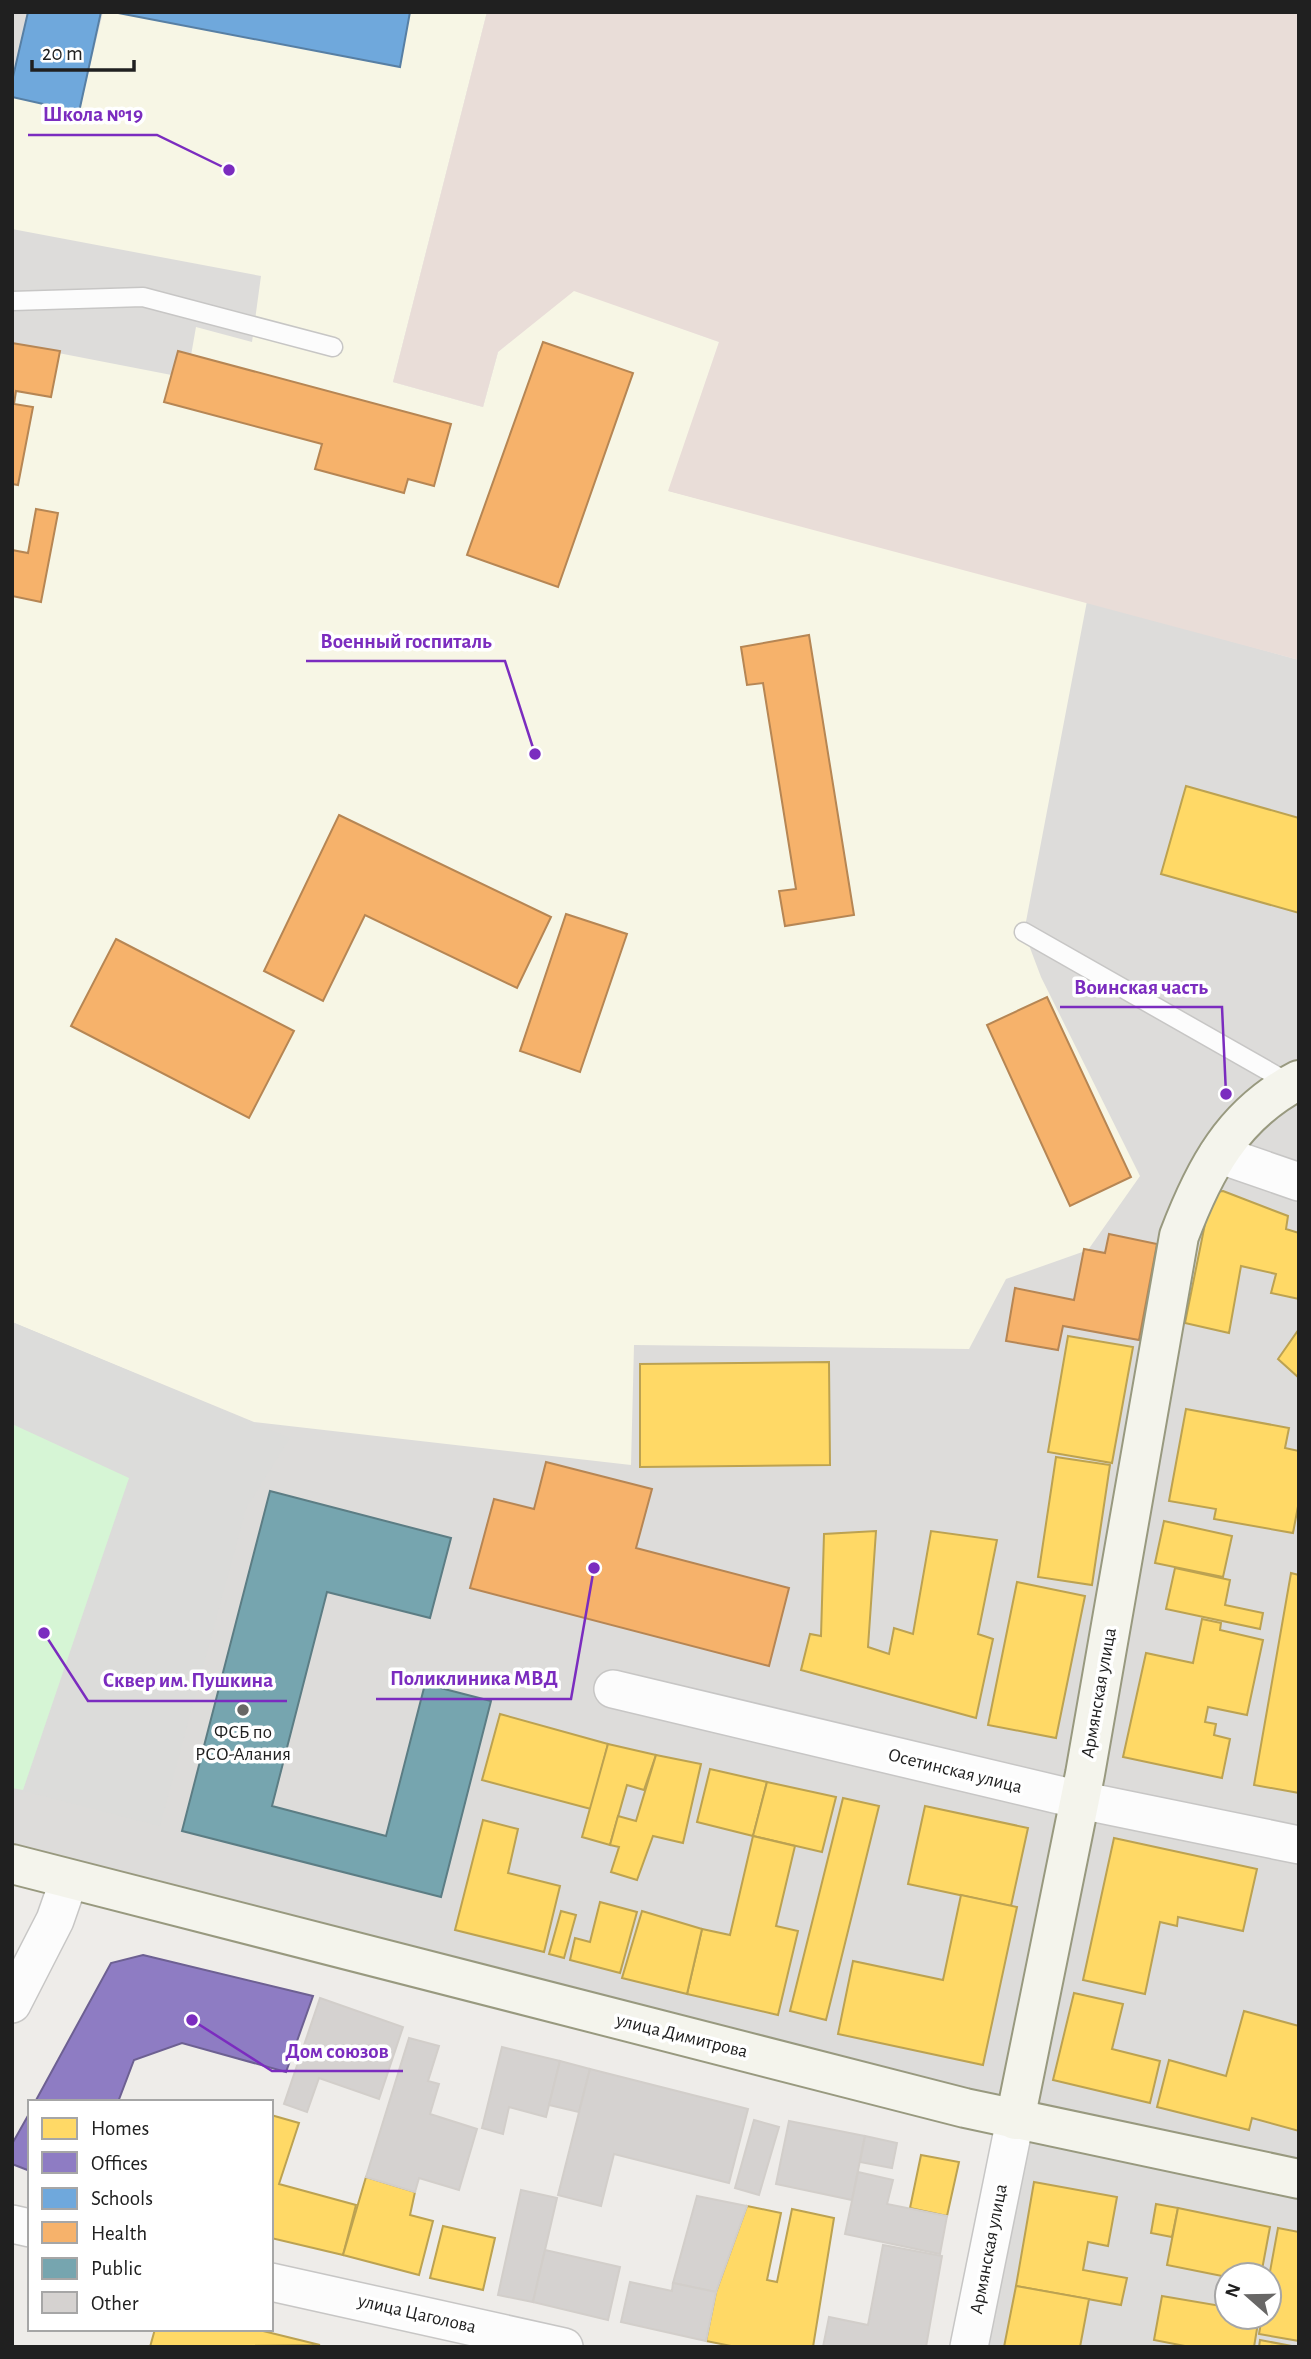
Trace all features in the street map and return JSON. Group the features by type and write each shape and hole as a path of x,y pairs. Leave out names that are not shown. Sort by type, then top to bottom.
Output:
{"main road":[{"name":"Армянская улица","path":"1015,2120 1080,1800 1179,1236 1200,1181 1218,1154 1255,1110 1295,1082"},
{"name":"улица Димитрова","path":"12,1864 1015,2120 1299,2179"}],"street":[{"path":"1218,1154 1299,1182"},
{"name":"Осетинская улица","path":"613,1689 1080,1800 1299,1845"},
{"path":"12,2004 55,1920 69,1880"},
{"name":"Армянская улица","path":"969,2347 1015,2120"},
{"name":"улица Цаголова","path":"273,2282 564,2347"}],"lane":[{"path":"12,301 144,297 333,347"},
{"path":"1024,932 1295,1082"}],"shaded area":[{"path":"12,12 487,12 393,382 483,407 498,352 1087,601 1299,660 1299,2347 969,2347 1015,2120 12,1864"},
{"path":"103,12 487,12 393,382 483,407 498,352 574,290 719,342 669,491 1087,601 1024,932 1041,977 1140,1176 1088,1250 1006,1279 969,1349 634,1345 631,1465 254,1422 12,1322 12,344 187,378 196,327 252,342 261,276 12,229 12,97 79,112"},
{"path":"487,12 1299,12 1299,660 668,491 719,342 574,291 498,352 483,407 393,382"},
{"path":"12,1322 290,1438 246,1509 160,1826 23,1791 12,1799 12,1788 22,1790 128,1478 12,1424"}],"green space":[{"path":"12,1424 129,1478 23,1790 12,1788"}],"building: Homes":[{"path":"1186,786 1299,818 1299,913 1161,874"},
{"path":"1223,1191 1288,1216 1286,1229 1299,1233 1299,1299 1271,1293 1276,1274 1241,1266 1229,1333 1185,1323 1210,1199 1216,1192"},
{"path":"1299,1329 1299,1378 1278,1359"},
{"path":"1068,1336 1133,1347 1112,1463 1048,1452"},
{"path":"829,1362 830,1465 640,1467 640,1364"},
{"path":"1186,1409 1289,1428 1285,1448 1299,1451 1299,1501 1293,1533 1214,1519 1216,1509 1169,1501"},
{"path":"1056,1457 1110,1465 1092,1585 1038,1577"},
{"path":"1164,1521 1232,1536 1223,1577 1155,1563"},
{"path":"876,1531 868,1647 889,1654 894,1628 913,1634 931,1531 997,1540 978,1634 993,1639 976,1718 801,1670 810,1634 821,1636 824,1534"},
{"path":"1175,1568 1230,1580 1225,1605 1263,1613 1260,1629 1166,1609"},
{"path":"1291,1573 1299,1575 1299,1793 1254,1785"},
{"path":"1017,1582 1085,1596 1056,1738 988,1725"},
{"path":"1202,1619 1221,1623 1220,1630 1263,1640 1247,1715 1208,1707 1205,1722 1216,1724 1214,1735 1230,1739 1222,1778 1123,1757 1146,1653 1193,1663"},
{"path":"500,1714 608,1744 591,1809 482,1780"},
{"path":"608,1744 656,1755 644,1790 627,1785 610,1845 582,1837"},
{"path":"656,1755 701,1764 683,1843 653,1836 637,1880 611,1872 619,1847 610,1845 618,1816 636,1821"},
{"path":"710,1769 767,1782 753,1836 697,1822"},
{"path":"767,1782 836,1797 822,1852 753,1836"},
{"path":"843,1798 879,1806 826,2020 790,2011"},
{"path":"925,1806 1028,1828 1011,1906 908,1884"},
{"path":"483,1820 518,1829 508,1873 560,1886 544,1952 455,1930"},
{"path":"753,1836 795,1846 776,1926 798,1931 778,2015 687,1994 702,1929 730,1935"},
{"path":"1114,1838 1257,1869 1243,1931 1178,1917 1177,1926 1160,1922 1145,1994 1083,1980"},
{"path":"961,1895 1017,1907 983,2065 838,2034 853,1961 943,1980"},
{"path":"600,1902 637,1912 620,1973 570,1960 575,1938 590,1942"},
{"path":"561,1911 576,1915 564,1958 549,1954"},
{"path":"642,1911 702,1929 687,1994 622,1978"},
{"path":"1074,1993 1123,2004 1112,2049 1160,2061 1150,2103 1053,2080"},
{"path":"1244,2011 1299,2026 1299,2131 1252,2118 1249,2130 1157,2107 1169,2060 1226,2076"},
{"path":"273,2116 299,2123 279,2184 356,2205 343,2255 273,2238"},
{"path":"921,2155 959,2162 947,2216 910,2208"},
{"path":"366,2177 415,2192 410,2215 433,2221 419,2275 343,2255"},
{"path":"1034,2182 1117,2197 1108,2246 1088,2242 1083,2270 1127,2278 1121,2305 1016,2286"},
{"path":"1156,2204 1178,2208 1172,2237 1151,2233"},
{"path":"747,2206 781,2213 767,2280 777,2282 792,2209 834,2218 813,2347 736,2347 706,2341 716,2292"},
{"path":"1178,2208 1270,2227 1264,2261 1213,2261 1213,2274 1167,2265"},
{"path":"443,2226 495,2238 483,2290 430,2278"},
{"path":"1278,2228 1299,2232 1299,2341 1259,2334 1260,2331 1283,2331 1283,2261 1272,2261"},
{"path":"1016,2286 1089,2299 1080,2347 1004,2347"},
{"path":"1162,2296 1213,2305 1213,2331 1257,2331 1254,2347 1190,2347 1154,2340"},
{"path":"154,2331 263,2331 320,2345 150,2347"},
{"path":"1260,2340 1297,2347 1259,2347"}],"building: Offices":[{"path":"143,1955 313,1996 286,2072 182,2043 134,2060 119,2100 36,2100 111,1963"},
{"path":"28,2116 28,2170 12,2164 12,2144"}],"building: Schools":[{"path":"28,12 101,12 79,112 12,97 12,81"},
{"path":"113,12 410,12 400,67"}],"building: Health":[{"path":"543,342 633,373 558,587 467,555"},
{"path":"12,343 60,351 51,397 16,391 14,404 33,407 18,485 12,484"},
{"path":"178,351 451,424 434,486 408,479 404,493 315,469 322,444 164,402"},
{"path":"36,509 58,513 41,602 12,596 12,550 28,553"},
{"path":"809,635 854,915 785,926 779,891 796,889 763,683 747,685 741,647"},
{"path":"339,815 551,917 517,988 365,915 323,1001 264,971"},
{"path":"566,914 627,934 580,1072 520,1051"},
{"path":"116,939 294,1031 249,1118 71,1026"},
{"path":"1047,997 1131,1177 1070,1206 987,1025"},
{"path":"1109,1234 1157,1244 1139,1340 1063,1326 1058,1350 1006,1341 1015,1288 1074,1300 1084,1249 1105,1253"},
{"path":"546,1462 652,1489 636,1548 789,1588 769,1666 470,1588 494,1499 534,1509"}],"building: Public":[{"path":"270,1491 451,1538 430,1618 327,1592 272,1806 386,1836 425,1684 491,1701 441,1897 182,1831"}],"building: Other":[{"path":"320,1998 403,2027 379,2099 319,2078 307,2112 284,2104"},
{"path":"409,2038 439,2046 428,2081 439,2084 430,2114 477,2129 459,2190 419,2178 415,2192 366,2177"},
{"path":"502,2047 560,2061 546,2117 509,2107 503,2134 482,2128"},
{"path":"560,2061 590,2069 579,2112 549,2105"},
{"path":"590,2069 748,2109 729,2183 614,2154 601,2206 558,2195"},
{"path":"754,2120 779,2127 759,2195 735,2188"},
{"path":"789,2121 865,2136 852,2200 776,2184"},
{"path":"865,2136 897,2143 892,2168 860,2162"},
{"path":"858,2172 893,2180 887,2204 947,2216 940,2254 845,2234"},
{"path":"521,2190 557,2198 533,2302 498,2295"},
{"path":"697,2196 747,2206 716,2292 673,2283"},
{"path":"883,2245 942,2256 926,2347 823,2347 829,2317 868,2325"},
{"path":"545,2250 620,2267 608,2320 533,2302"},
{"path":"630,2282 672,2291 673,2283 716,2292 706,2341 621,2322"}],"place":[{"name":"Школа №19","path":"229,170"},
{"name":"Военный госпиталь","path":"535,754"},
{"name":"Воинская часть","path":"1226,1094"},
{"name":"Поликлиника МВД","path":"594,1568"},
{"name":"Сквер им. Пушкина","path":"44,1633"},
{"name":"ФСБ по РСО-Алания","path":"243,1710"},
{"name":"Дом союзов","path":"192,2020"}]}
